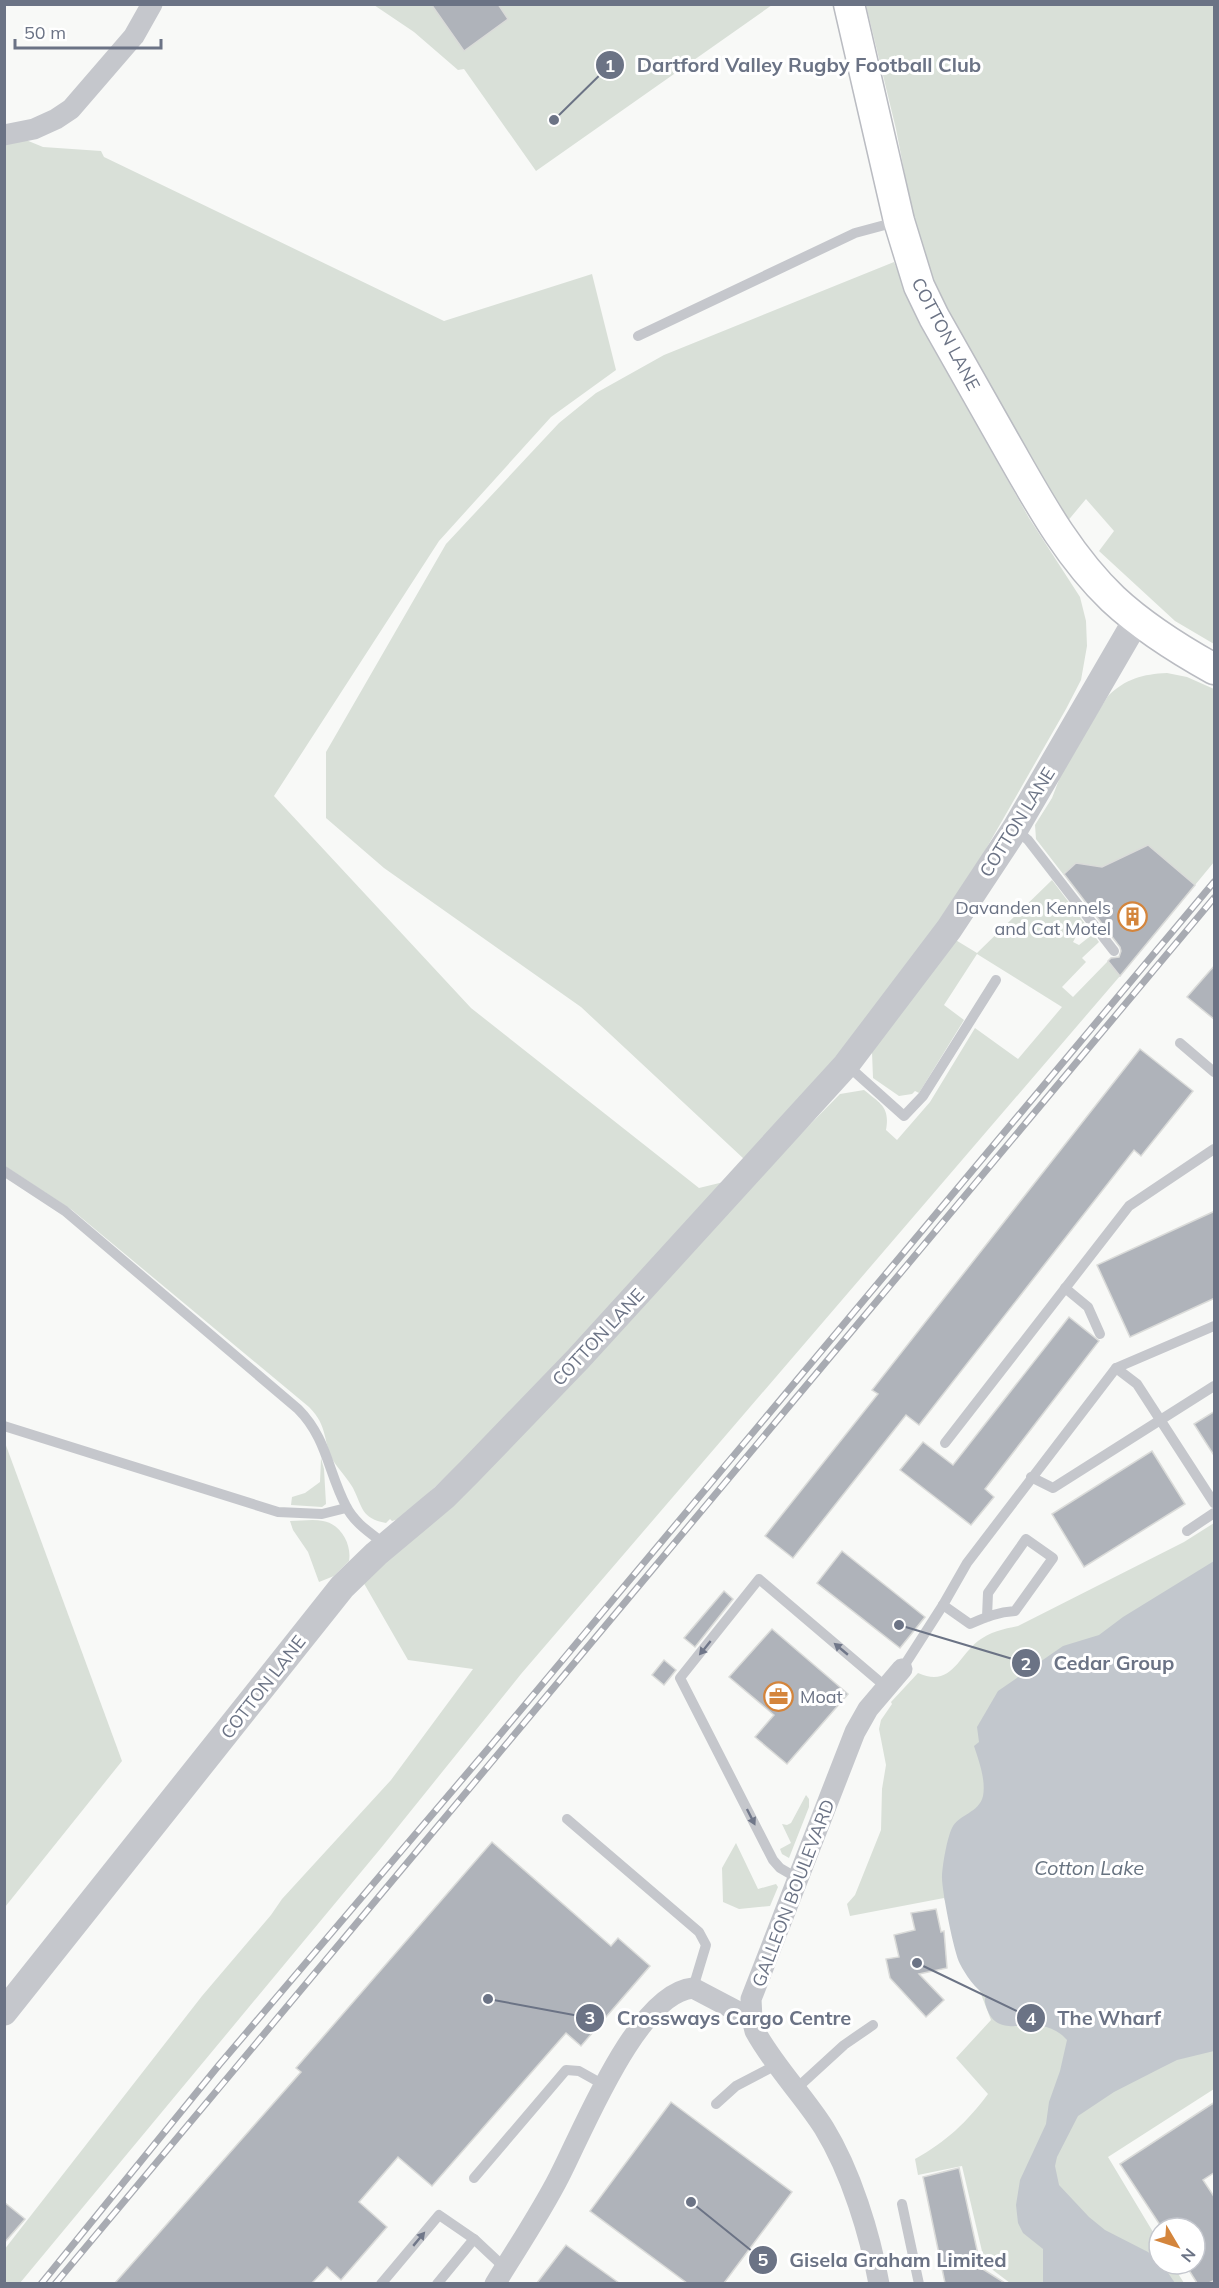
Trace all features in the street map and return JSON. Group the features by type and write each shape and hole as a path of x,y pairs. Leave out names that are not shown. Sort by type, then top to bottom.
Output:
{"main road":[{"name":"COTTON LANE","path":"849,4 899,221 919,286 934,317 1041,505 1088,572 1137,619 1180,649 1215,669"}],"street":[{"path":"4,135 34,129 71,109 134,36 152,4"},
{"name":"COTTON LANE","path":"4,2012 342,1587 444,1497 578,1359 846,1065 949,929 1015,829 1137,619"},
{"name":"GALLEON BOULEVARD","path":"879,2283 861,2212 843,2167 825,2130 763,2046 755,2031 751,1999 855,1732 868,1709 902,1669"},
{"path":"500,2276 519,2248 559,2178 604,2085 650,2014 664,2000 684,1989 693,1988 752,2019"}],"lane":[{"path":"638,336 855,232 899,221"},
{"path":"1015,829 1028,840 1114,951"},
{"path":"846,1065 904,1116 923,1096 996,981"},
{"path":"1180,1043 1215,1072"},
{"path":"945,1443 1129,1206 1215,1149"},
{"path":"4,1171 65,1211 306,1416 318,1434 346,1508 363,1527 386,1546"},
{"path":"1065,1288 1088,1306 1100,1334"},
{"path":"902,1669 943,1605 966,1563 1116,1368 1215,1326"},
{"path":"1116,1368 1137,1384 1215,1503"},
{"path":"1031,1477 1053,1488 1215,1386"},
{"path":"4,1426 278,1512 322,1514 346,1508"},
{"path":"1187,1531 1215,1512"},
{"path":"943,1605 970,1624 987,1617 998,1612 1015,1611 1053,1558 1026,1539 988,1593 987,1617"},
{"path":"799,1879 780,1868 773,1860 680,1677 759,1580 886,1687"},
{"path":"567,1819 699,1932 706,1945 693,1988"},
{"path":"796,2088 844,2045 873,2025"},
{"path":"716,2104 736,2086 778,2064"},
{"path":"474,2178 566,2070 579,2071 604,2085"},
{"path":"902,2204 919,2283"},
{"path":"381,2283 439,2215 474,2239 500,2276"},
{"path":"438,2283 474,2239"}],"shaded area":[{"path":"374,5 772,5 536,171 464,69 458,70 414,32"},
{"path":"866,5 1214,5 1214,644 1175,621 1099,551 1114,531 1086,499 1066,523 960,339 920,253 896,129"},
{"path":"26,140 43,147 101,151 104,157 444,321 592,274 616,370 551,417 439,541 274,796 471,1008 699,1188 736,1179 526,1401 402,1518 392,1521 390,1519 386,1523 372,1518 364,1511 351,1485 334,1462 320,1421 309,1407 72,1210 5,1166 5,143"},
{"path":"894,262 920,325 1029,518 1080,597 1086,621 1087,646 1081,680 951,910 852,1044 744,1159 581,1007 384,868 326,818 326,752 446,544 559,423 596,393 664,355"},
{"path":"1167,673 1187,677 1214,689 1214,862 1195,885 1148,845 1102,867 1076,863 1063,874 1036,839 1035,825 1052,798 1065,764 1114,690 1135,678"},
{"path":"1052,880 1086,925 1079,931 1073,942 1079,945 1093,934 1099,942 1082,958 1086,962 1062,987 1073,997 1108,961 1120,976 521,1674 381,1848 20,2283 5,2283 4,2250 202,1996 282,1899 391,1780 473,1669 408,1660 362,1580 840,1094 864,1090 883,1107 887,1116 886,1130 897,1140 930,1102 975,1028 1018,1059 1062,1007 977,954 944,1005 964,1020 919,1093 915,1091 912,1094 899,1096 873,1078 872,1052 954,939 977,953"},
{"path":"4,1440 122,1761 5,1907 4,1907"},
{"path":"321,1458 326,1504 322,1507 291,1505 292,1497 305,1493 320,1482"},
{"path":"319,1520 335,1526 347,1542 349,1561 334,1576 319,1582 308,1552 293,1530 290,1521"},
{"name":"Cotton Lake","path":"1214,1523 1214,2089 1108,2157 1147,2222 1147,2276 1180,2276 1184,2283 1010,2283 985,2264 962,2166 918,2175 915,2159 937,2146 955,2131 988,2094 956,2058 991,2020 944,1898 850,1916 847,1904 855,1895 881,1830 882,1789 886,1765 879,1729 881,1720 892,1704 891,1702 918,1673 929,1677 946,1674 983,1638 997,1631 1018,1626 1184,1542"},
{"path":"806,1795 809,1799 809,1807 789,1858 782,1854 780,1849 791,1843 782,1824 791,1823"},
{"path":"736,1843 758,1889 776,1884 778,1887 770,1906 739,1909 723,1902 722,1868"}],"water":[{"name":"Cotton Lake","path":"1214,1561 1214,2051 1177,2060 1114,2092 1078,2116 1057,2157 1055,2166 1059,2185 1089,2217 1105,2230 1147,2251 1147,2276 1170,2276 1175,2283 1043,2283 1043,2249 1023,2233 1018,2223 1016,2205 1020,2180 1046,2124 1049,2102 1060,2071 1067,2040 1046,2027 1004,2025 991,2017 985,2004 986,1995 975,1986 960,1964 949,1922 942,1878 943,1867 952,1828 959,1819 981,1802 983,1796 983,1777 974,1746 979,1742 977,1727 998,1691 1063,1646 1099,1635 1123,1617"}],"building":[{"path":"431,4 498,4 508,19 464,51"},
{"name":"Davanden Kennels and Cat Motel","path":"1148,845 1195,885 1120,976 1108,961 1119,957 1120,947 1064,874 1076,863 1102,867"},
{"path":"1215,965 1215,1020 1187,997"},
{"path":"1140,1049 1193,1091 1141,1156 1134,1150 919,1425 906,1415 793,1558 765,1536 878,1394 872,1390"},
{"path":"1215,1211 1215,1298 1130,1337 1097,1265"},
{"path":"1069,1317 1099,1341 985,1489 994,1497 971,1525 900,1470 923,1442 953,1465"},
{"path":"1215,1411 1215,1457 1194,1424"},
{"path":"1152,1451 1185,1504 1084,1567 1052,1514"},
{"path":"842,1551 925,1617 900,1648 817,1583"},
{"path":"724,1591 733,1599 695,1647 684,1638"},
{"name":"Moat","path":"772,1629 848,1694 787,1764 755,1737 774,1715 729,1677"},
{"path":"664,1660 676,1670 664,1685 652,1675"},
{"path":"492,1842 611,1946 618,1938 650,1966 581,2046 566,2033 432,2186 398,2157 359,2202 387,2227 341,2280 327,2267 312,2283 115,2283 301,2072 296,2068"},
{"path":"936,1909 941,1932 944,1931 947,1968 919,1974 944,2000 926,2017 890,1978 886,1959 899,1957 894,1935 915,1930 911,1913"},
{"path":"671,2102 792,2192 724,2283 687,2283 590,2211"},
{"path":"1215,2102 1215,2172 1203,2180 1215,2198 1215,2280 1209,2283 1197,2283 1193,2276 1207,2276 1207,2216 1154,2216 1120,2164"},
{"path":"959,2168 981,2268 1005,2283 945,2283 923,2177"},
{"path":"4,2202 25,2219 4,2243"},
{"path":"566,2245 619,2283 537,2283"}],"railway":[{"path":"41,2284 219,2065 493,1743 1214,882"},
{"path":"55,2284 1214,898"}],"place":[{"name":"Dartford Valley Rugby Football Club","path":"554,120"},
{"name":"Davanden Kennels and Cat Motel","path":"1132,917"},
{"name":"Cedar Group","path":"899,1625"},
{"name":"Moat","path":"779,1696"},
{"name":"The Wharf","path":"917,1963"},
{"name":"Crossways Cargo Centre","path":"488,1999"},
{"name":"Gisela Graham Limited","path":"691,2202"}]}
